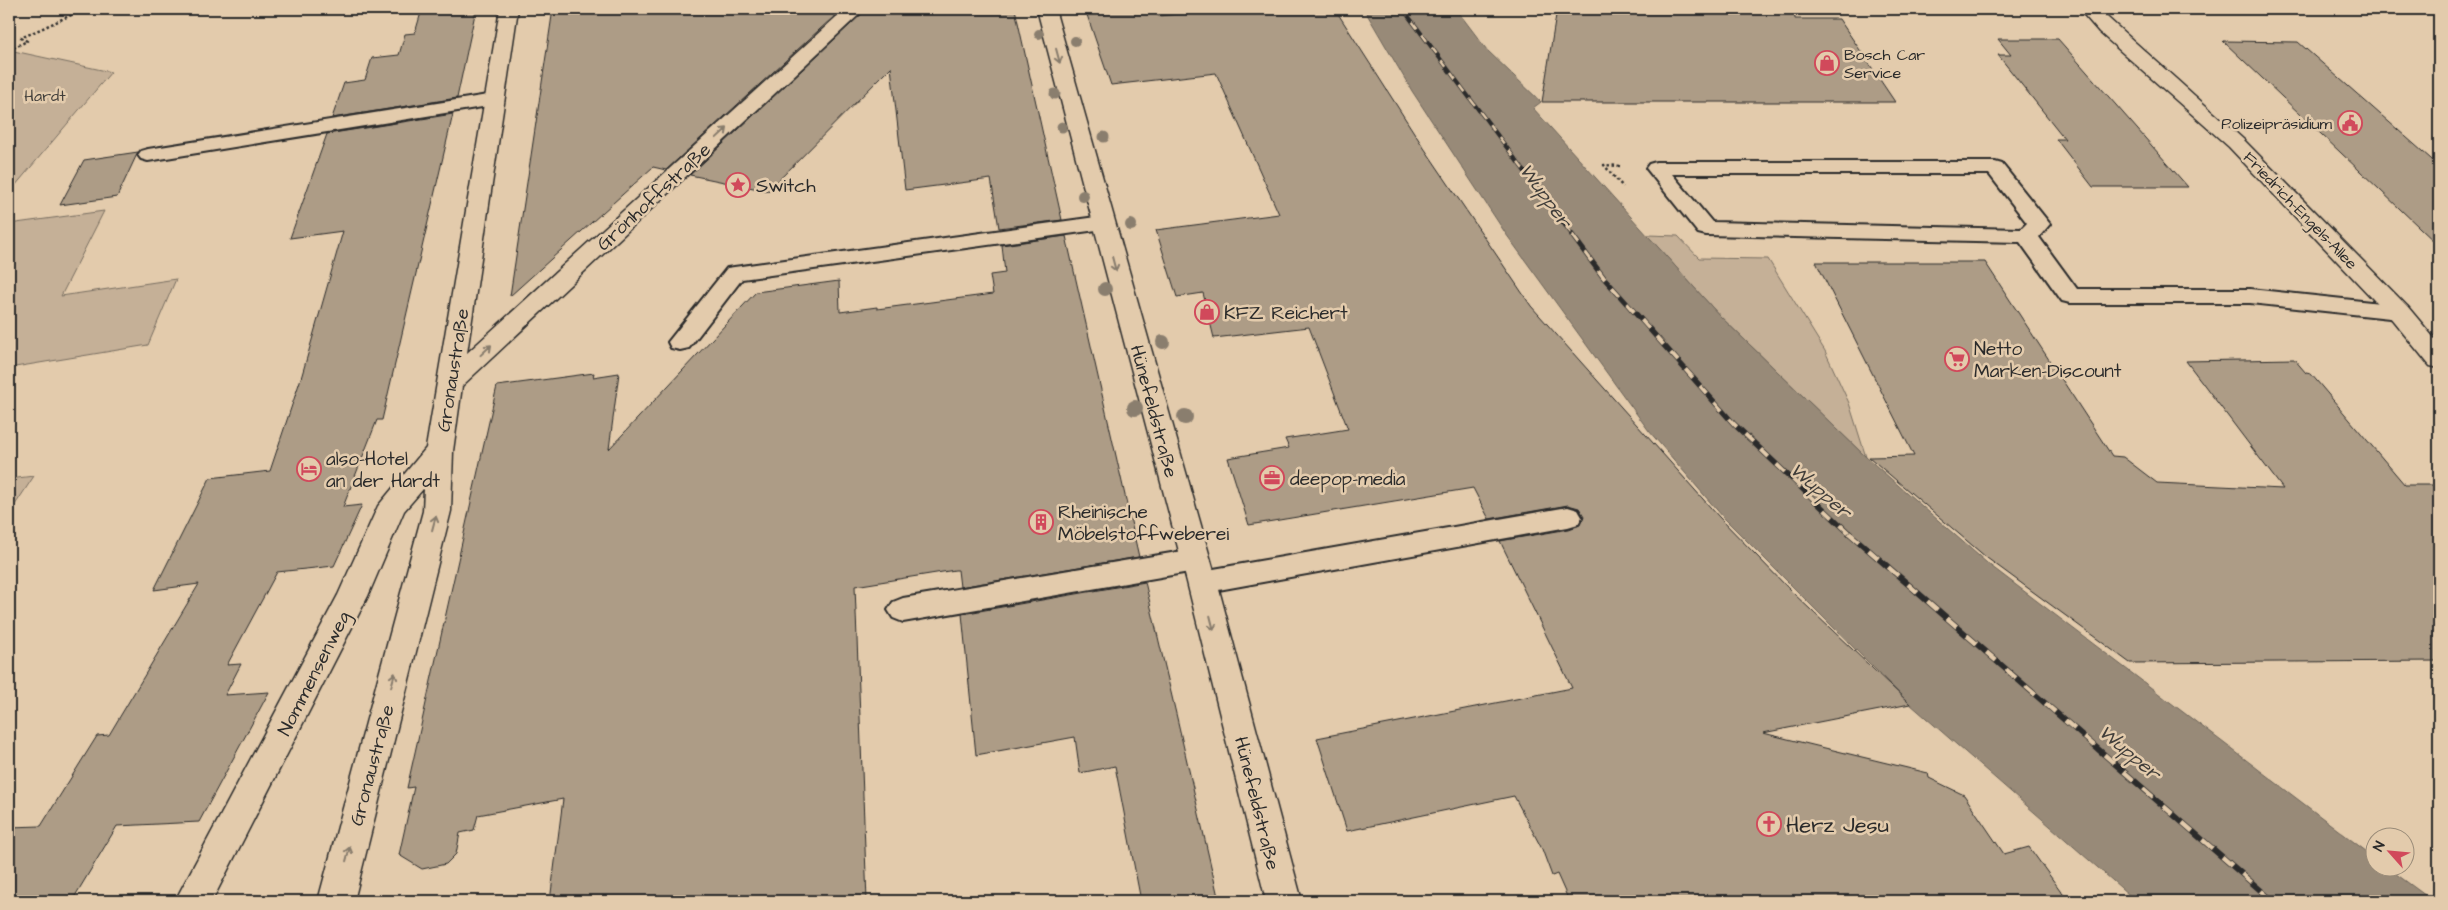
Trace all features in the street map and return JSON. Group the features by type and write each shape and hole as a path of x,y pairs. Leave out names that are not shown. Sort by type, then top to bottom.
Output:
{"street":[{"name":"Gronaustraße","path":"336,901 437,511 439,451 509,9"},
{"name":"Grönhoffstraße","path":"450,383 856,9"},
{"name":"Hünefeldstraße","path":"1046,9 1198,571 1284,901"},
{"name":"Friedrich-Engels-Allee","path":"2088,9 2106,28 2236,143 2399,312 2439,360"},
{"name":"Nommensenweg","path":"193,901 352,596 392,506 439,451"}],"lane":[{"path":"148,155 494,100"},
{"path":"1656,168 1995,168 2039,224 2027,236 1706,228 1656,168"},
{"path":"680,342 736,273 1103,223"},
{"path":"2027,236 2070,296 2250,296 2399,312"},
{"path":"904,610 1198,571 1568,517"}],"path":[{"path":"9,50 27,41 21,38 82,10 89,12 96,9"}],"green space":[{"name":"Hardt","path":"9,50 111,72 9,193"},
{"path":"104,211 61,296 176,279 148,345 9,368 9,224"},
{"path":"1647,235 1678,236 1699,258 1768,259 1825,351 1849,403 1866,457 1720,316"},
{"path":"34,476 9,514 9,479"}],"water":[{"name":"Wupper","path":"1364,9 1456,9 1487,50 1541,102 1533,108 1720,316 1866,457 1987,563 2366,851 2366,878 2402,878 2433,901 2136,901 1910,704 1723,517 1649,431 1506,234 1412,91"}],"building":[{"path":"422,9 476,9 457,98 332,118 344,83 365,80 372,58 399,55 405,34 415,33"},
{"path":"553,9 842,9 666,170 653,167 510,296"},
{"path":"867,9 1015,9 1062,220 999,228 991,179 905,190 891,67 768,191 690,175"},
{"path":"1085,9 1155,9 1158,16 1231,9 1335,9 1422,145 1531,306 1719,517 1792,592 1910,704 1763,733 1928,773 1929,778 1964,795 2004,854 2029,847 2068,901 1569,901 1557,874 1552,876 1542,849 1514,796 1347,831 1317,738 1572,688 1500,541 1569,529 1580,525 1584,516 1579,508 1568,505 1489,519 1473,488 1249,525 1228,458 1289,448 1285,439 1348,429 1309,327 1214,338 1203,293 1177,297 1156,230 1279,214 1216,73 1111,85"},
{"path":"1557,9 1794,9 1795,19 1839,19 1895,102 1542,102"},
{"path":"1998,39 2058,39 2188,187 2093,187 2056,139 2065,139 1998,55 2011,55"},
{"name":"Polizeipräsidium","path":"2223,41 2298,42 2439,166 2439,246"},
{"path":"453,114 382,420 377,420 343,507 362,505 334,566 277,572 227,665 241,664 225,695 269,692 199,822 117,826 72,901 9,901 9,827 41,826 97,736 109,735 199,584 154,590 210,478 270,471 302,375 343,231 290,238 327,134"},
{"path":"138,152 117,197 60,205 84,160"},
{"path":"1066,236 1139,557 960,587 958,570 855,586 867,901 550,901 563,799 478,815 474,830 460,833 456,854 446,864 422,869 399,855 414,787 407,788 497,386 594,373 593,377 619,373 609,449 756,292 839,281 840,312 993,294 990,275 1005,273 1002,245"},
{"path":"1816,262 1985,262 2112,456 2123,457 2157,483 2283,489 2186,361 2294,359 2306,373 2311,374 2405,485 2439,485 2439,661 2130,663 1987,558 1869,457 1914,456"},
{"path":"1145,582 1219,901 1141,901 1115,766 1080,773 1075,737 976,755 962,614"}],"railway":[{"path":"1403,9 1573,236"},
{"path":"1572,235 1604,278 1734,424 1850,534"},
{"path":"1849,533 2273,901"}],"place":[{"name":"Bosch Car Service","path":"1827,63"},
{"name":"Polizeipräsidium","path":"2350,123"},
{"name":"Switch","path":"738,185"},
{"name":"KFZ Reichert","path":"1207,312"},
{"name":"Netto Marken-Discount","path":"1957,359"},
{"name":"also-Hotel an der Hardt","path":"309,469"},
{"name":"deepop-media","path":"1272,478"},
{"name":"Rheinische Möbelstoffweberei","path":"1041,522"},
{"name":"Herz Jesu","path":"1769,824"}]}
